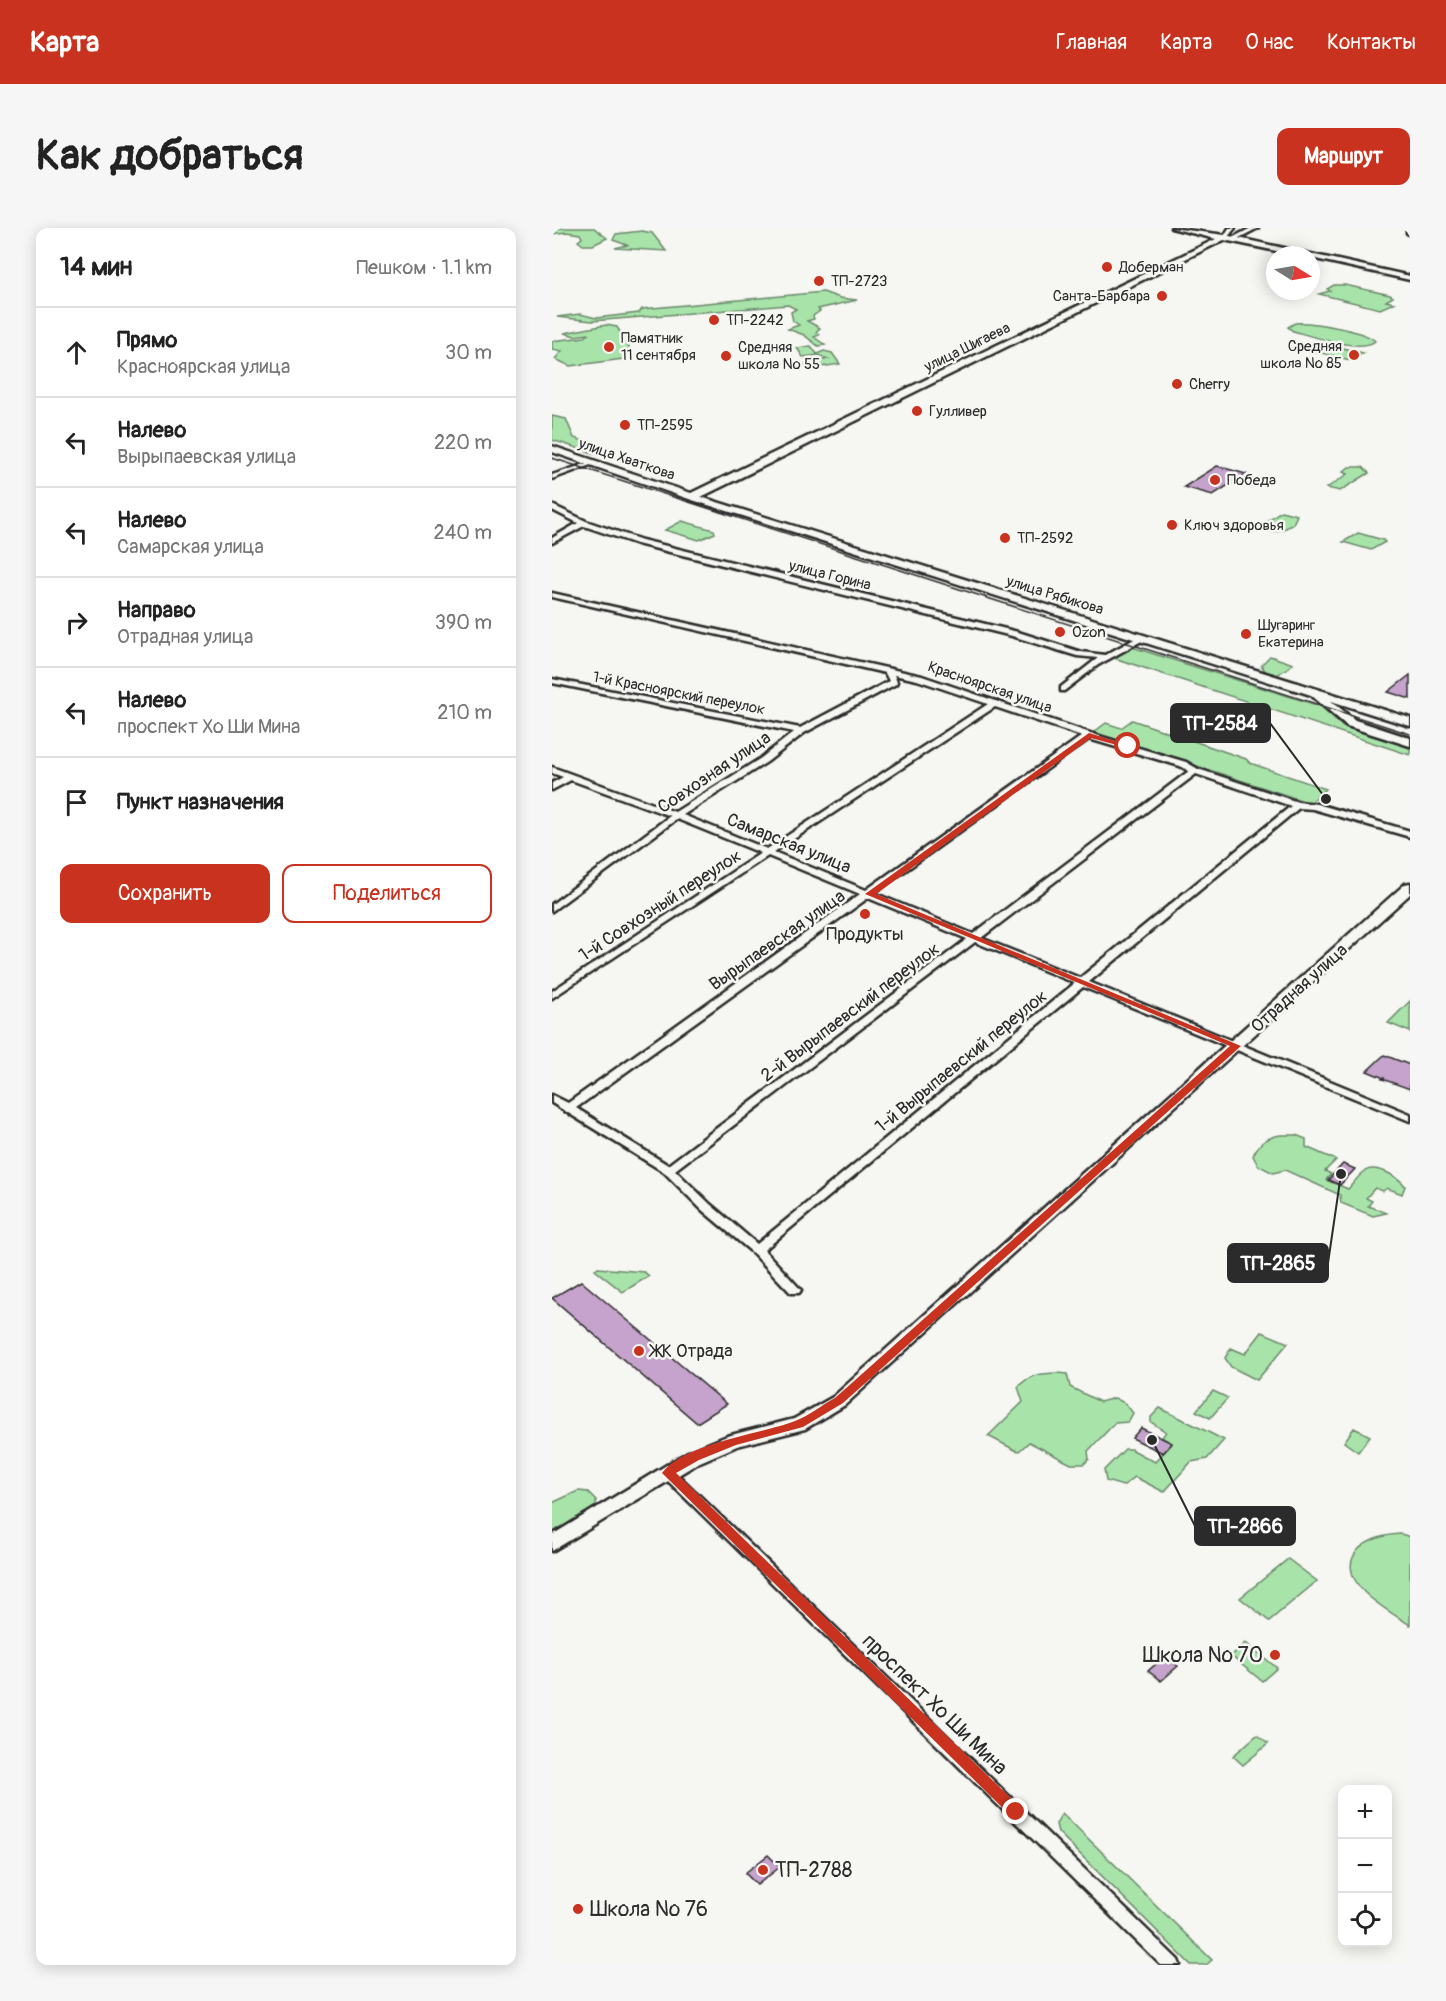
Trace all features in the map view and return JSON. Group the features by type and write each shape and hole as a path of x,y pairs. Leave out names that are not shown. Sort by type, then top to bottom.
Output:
{"street":[{"path":"1174,228 1266,246"},
{"path":"1196,228 1229,238"},
{"path":"1229,238 1232,228"},
{"name":"улица Шигаева","path":"692,497 1229,238 1255,228"},
{"path":"1320,258 1410,278"},
{"name":"улица Хваткова","path":"552,449 692,497"},
{"path":"552,477 593,463"},
{"name":"улица Рябикова","path":"692,497 1410,722"},
{"name":"улица Горина","path":"552,507 583,523 640,542 1015,634 1080,654 1105,657"},
{"path":"552,541 583,523"},
{"name":"Красноярская улица","path":"552,595 919,678 1089,735 1177,761 1195,771 1297,805 1314,806 1410,834"},
{"path":"1064,689 1105,657 1143,638"},
{"path":"890,672 893,682"},
{"name":"Совхозная улица","path":"552,908 676,815 764,760 801,731 893,682 919,678"},
{"name":"1-й Красноярский переулок","path":"552,681 801,731"},
{"path":"1306,689 1351,723 1410,742"},
{"name":"1-й Совхозный переулок","path":"552,995 995,703"},
{"name":"Вырыпаевская улица","path":"570,1107 1089,735"},
{"name":"Самарская улица","path":"552,770 676,815 1084,981 1410,1118"},
{"name":"2-й Вырыпаевский переулок","path":"668,1170 1195,771"},
{"path":"552,787 571,776"},
{"name":"1-й Вырыпаевский переулок","path":"757,1250 1297,805"},
{"name":"Отрадная улица","path":"552,1544 694,1457 733,1441 799,1424 839,1401 1410,887"},
{"path":"552,1098 570,1107 668,1170 706,1207 757,1250 795,1290"},
{"name":"проспект Хо Ши Мина","path":"668,1473 1172,1965"}],"green space":[{"path":"552,228 594,228 607,238 593,245 583,245 578,241 582,238 580,234 566,232 552,234"},
{"path":"642,231 652,233 666,251 615,248 627,245 613,240 616,234"},
{"path":"1334,285 1345,285 1390,295 1393,297 1386,301 1394,303 1380,309 1320,294 1330,291 1327,289"},
{"path":"823,292 840,298 857,300 818,309 820,311 813,316 814,319 807,321 820,328 816,332 819,335 814,337 825,345 818,346 804,335 788,329 799,325 793,321 791,312 796,309 788,305 592,321 557,317 580,314 596,318 639,313 642,309"},
{"path":"1295,323 1337,328 1370,337 1375,341 1359,345 1336,342 1293,331 1288,327"},
{"path":"606,325 617,327 634,356 570,366 555,359 562,351 552,349 552,341 585,337 589,334 575,336 564,333"},
{"path":"1314,341 1363,353 1350,360 1301,348"},
{"path":"811,346 817,354 824,351 832,353 840,364 814,368 805,366 804,364 828,359 818,355 803,357 797,348"},
{"path":"552,416 566,419 574,438 608,448 609,452 602,456 552,440"},
{"path":"1349,467 1363,467 1369,473 1340,491 1327,488 1348,474 1343,472"},
{"path":"1281,511 1297,515 1293,524 1276,531 1258,527"},
{"path":"682,521 714,530 715,533 699,540 665,530"},
{"path":"1358,533 1385,542 1371,550 1343,542"},
{"path":"1132,647 1320,706 1343,726 1410,748 1410,755 1111,657"},
{"path":"1270,656 1293,664 1277,675 1266,672 1261,665"},
{"path":"1132,720 1326,789 1310,803 1094,732 1106,723 1121,728"},
{"path":"1410,1001 1410,1032 1388,1023"},
{"path":"1296,1135 1306,1139 1306,1147 1336,1160 1325,1171 1331,1174 1326,1180 1348,1189 1365,1171 1381,1170 1402,1182 1405,1186 1402,1194 1387,1188 1383,1191 1375,1188 1366,1198 1372,1201 1368,1206 1386,1213 1373,1216 1341,1203 1340,1195 1285,1170 1273,1173 1258,1165 1253,1156 1261,1144 1272,1137"},
{"path":"598,1268 644,1272 649,1276 623,1292 595,1270"},
{"path":"1262,1332 1288,1343 1257,1380 1231,1367 1225,1358 1231,1348 1245,1354"},
{"path":"1067,1374 1070,1387 1100,1402 1115,1398 1126,1404 1133,1413 1128,1422 1115,1423 1088,1451 1089,1459 1084,1464 1071,1464 1029,1442 1019,1451 1015,1450 988,1436 1023,1402 1018,1387 1022,1383 1035,1375"},
{"path":"1213,1391 1228,1398 1210,1418 1196,1411"},
{"path":"1160,1408 1224,1440 1207,1459 1191,1462 1164,1492 1135,1477 1123,1486 1106,1481 1104,1470 1125,1449 1131,1449 1155,1462 1172,1444 1162,1437 1166,1432 1151,1422 1151,1417"},
{"path":"1354,1428 1370,1436 1358,1452 1344,1442"},
{"path":"578,1491 588,1492 596,1500 596,1507 552,1534 552,1503"},
{"path":"1401,1534 1410,1537 1410,1625 1380,1606 1364,1592 1355,1580 1351,1569 1352,1559 1365,1544 1388,1535"},
{"path":"1288,1559 1317,1581 1269,1621 1240,1598"},
{"path":"1246,1643 1277,1668 1262,1681 1231,1656"},
{"path":"1257,1735 1268,1744 1243,1765 1233,1756"},
{"path":"1062,1813 1212,1960 1206,1965 1191,1965 1058,1832 1056,1824"}],"building":[{"name":"Победа","path":"1217,466 1246,474 1213,495 1184,487"},
{"path":"1410,675 1410,699 1388,692"},
{"path":"1384,1055 1410,1065 1410,1089 1367,1071"},
{"path":"1343,1164 1355,1169 1340,1185 1328,1180"},
{"name":"ЖК Отрада","path":"581,1281 727,1404 697,1423 552,1298"},
{"path":"1141,1428 1172,1443 1163,1453 1132,1438"},
{"path":"1165,1656 1178,1666 1161,1681 1148,1671"},
{"name":"ТП-2788","path":"768,1855 780,1867 757,1885 745,1873"}],"tram line":[{"path":"552,458 1410,734"}],"place":[{"name":"Доберман","path":"1107,267"},
{"name":"ТП-2723","path":"819,281"},
{"name":"Санта-Барбара","path":"1162,296"},
{"name":"ТП-2242","path":"714,320"},
{"name":"Памятник 11 сентября","path":"609,347"},
{"name":"Средняя школа № 85","path":"1354,355"},
{"name":"Средняя школа № 55","path":"726,356"},
{"name":"Cherry","path":"1177,384"},
{"name":"Гулливер","path":"917,411"},
{"name":"ТП-2595","path":"625,425"},
{"name":"Победа","path":"1215,480"},
{"name":"Ключ здоровья","path":"1172,525"},
{"name":"ТП-2592","path":"1005,538"},
{"name":"Ozon","path":"1060,632"},
{"name":"Шугаринг Екатерина","path":"1246,634"},
{"name":"ТП-2584","path":"1326,799"},
{"name":"Продукты","path":"865,914"},
{"name":"ТП-2865","path":"1341,1174"},
{"name":"ЖК Отрада","path":"639,1351"},
{"name":"ТП-2866","path":"1152,1440"},
{"name":"Школа № 70","path":"1275,1655"},
{"name":"ТП-2788","path":"763,1870"},
{"name":"Школа № 76","path":"578,1909"}],"route":[{"path":"1016,1812 668,1473 694,1457 733,1441 799,1424 817,1416 839,1401 1236,1046 1203,1030 870,894 1089,735 1128,746"}]}
